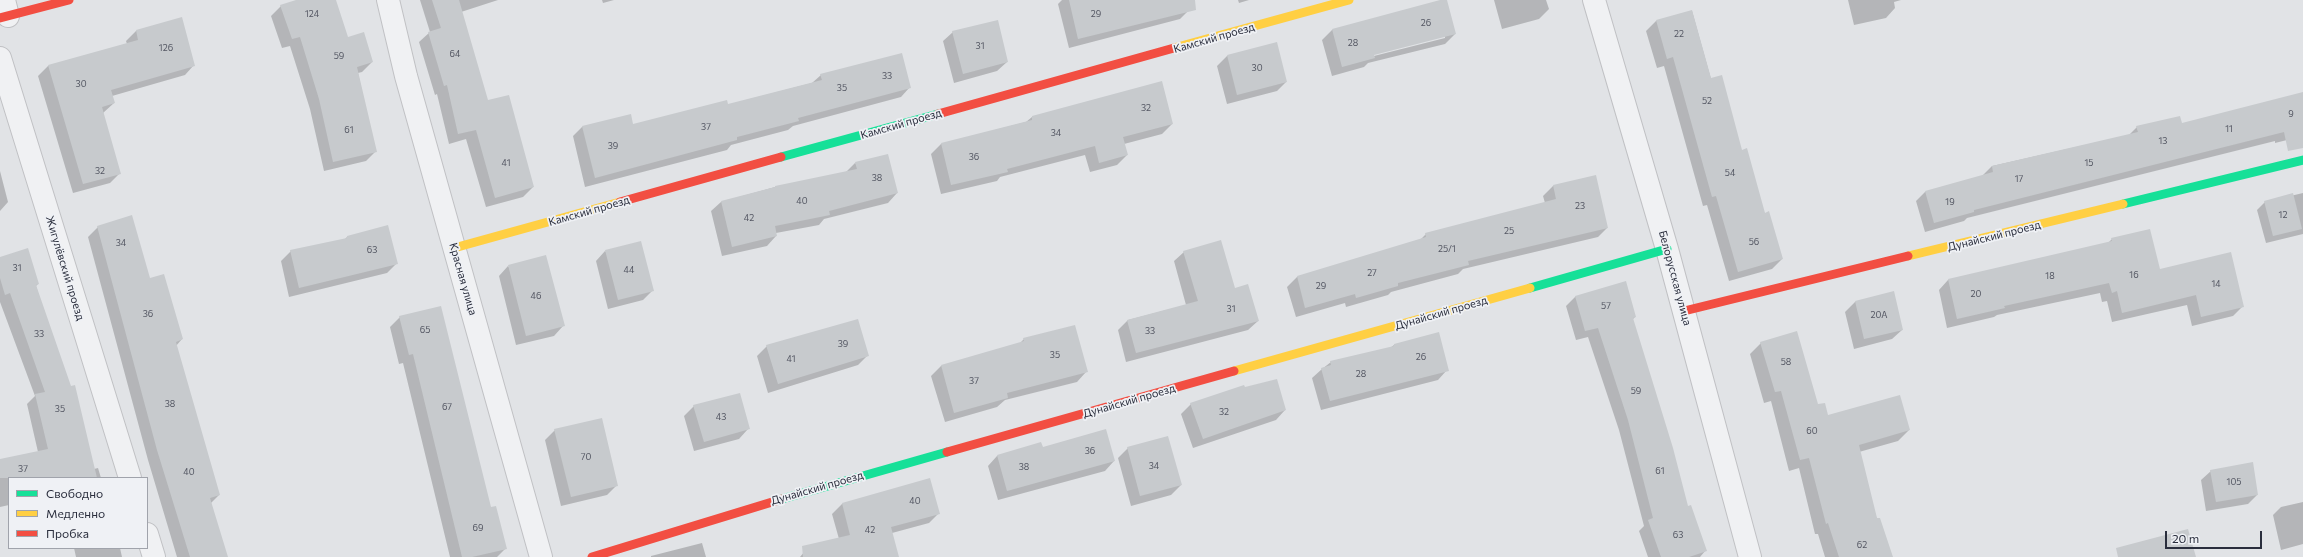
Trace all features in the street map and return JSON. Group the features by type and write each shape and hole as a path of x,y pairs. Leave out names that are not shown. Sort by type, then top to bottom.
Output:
{"street":[{"path":"4,11 69,0"},
{"name":"Красная улица","path":"388,0 406,76 541,557"},
{"name":"Камский проезд","path":"454,248 1349,0"},
{"name":"Белорусская улица","path":"1594,0 1667,249 1750,557"},
{"name":"Жигулёвский проезд","path":"0,58 130,477"},
{"name":"Дунайский проезд","path":"1684,312 2303,160"},
{"name":"Дунайский проезд","path":"592,557 738,510 1667,249"},
{"path":"148,537 154,557"}],"building":[{"path":"296,0 336,0 348,37 364,32 373,62 357,67 377,152 333,162 319,99 300,37 292,39 280,5"},
{"path":"432,0 459,0 488,100 509,95 534,187 495,198 476,130 458,134 447,85 444,86 428,32 441,28"},
{"path":"1069,0 1195,0 1196,10 1078,39"},
{"path":"1440,0 1447,0 1456,34 1374,55 1375,58 1342,67 1332,29"},
{"path":"1692,10 1711,78 1722,75 1742,150 1747,148 1765,213 1769,211 1783,259 1738,272 1716,196 1712,197 1673,57 1667,59 1656,20"},
{"path":"182,17 195,66 111,90 115,103 102,107 121,174 83,184 48,65 138,40 136,30"},
{"path":"998,20 1008,62 963,74 952,31"},
{"path":"1277,42 1287,82 1237,95 1227,55"},
{"path":"902,53 911,88 798,118 799,121 737,137 737,140 595,178 582,126 631,114 633,124 727,100 728,104 822,80 820,74"},
{"path":"1162,81 1173,124 1123,137 1128,155 1099,163 1095,146 1007,169 1008,172 951,185 941,143 1032,120 1032,116"},
{"path":"2303,92 2303,148 2288,151 2284,132 1974,210 1974,212 1934,223 1925,191 1993,172 1992,166 2138,132 2136,126 2180,116 2182,123"},
{"path":"888,154 898,193 829,211 830,215 775,226 777,236 732,247 721,201 775,186 857,169 855,162"},
{"path":"1596,175 1608,228 1468,261 1469,265 1398,283 1398,286 1356,298 1355,294 1305,308 1297,276 1426,237 1425,233 1556,199 1553,185"},
{"path":"2293,193 2302,229 2273,236 2264,201"},
{"path":"132,215 150,278 164,274 183,339 176,342 220,495 210,498 228,557 190,557 157,450 97,226"},
{"path":"388,225 398,264 299,288 290,250 347,238 347,236"},
{"path":"2150,229 2160,269 2231,252 2244,307 2201,317 2196,295 2122,313 2117,291 2112,293 2109,283 2004,306 2005,308 1957,319 1948,279 2112,241 2111,238"},
{"path":"1221,240 1235,288 1248,284 1259,321 1136,353 1127,320 1198,301 1183,251"},
{"path":"641,241 654,291 618,300 605,250"},
{"path":"28,248 39,284 36,285 71,386 75,385 97,477 0,478 0,459 48,449 35,394 45,392 10,293 5,295 0,278 0,257"},
{"path":"546,255 565,326 526,336 508,265"},
{"path":"1626,281 1636,317 1633,318 1673,448 1688,506 1691,505 1707,551 1689,557 1661,557 1648,520 1653,518 1628,420 1598,328 1585,331 1575,296"},
{"path":"1894,291 1903,330 1864,339 1855,301"},
{"path":"441,306 491,507 496,506 507,549 472,557 462,557 413,354 409,355 399,316"},
{"path":"858,319 869,356 778,384 766,345"},
{"path":"1075,325 1088,372 1007,393 1008,398 954,413 941,365 1024,341 1023,338"},
{"path":"1797,331 1818,404 1825,403 1828,415 1900,395 1910,430 1859,445 1877,518 1880,518 1893,557 1839,557 1828,523 1826,524 1809,458 1800,460 1781,391 1775,392 1760,342"},
{"path":"1439,332 1449,371 1330,401 1321,368 1331,365 1330,361 1394,346 1394,344"},
{"path":"1277,379 1286,410 1203,439 1190,403 1244,385 1245,387"},
{"path":"740,393 750,429 704,442 693,405"},
{"path":"602,418 618,486 571,497 554,429"},
{"path":"1106,429 1115,461 1007,491 997,455 1041,442 1043,447"},
{"path":"1168,436 1182,485 1140,496 1127,447"},
{"path":"2253,462 2258,495 2216,502 2210,470"},
{"path":"930,478 940,514 891,527 899,557 803,557 802,546 850,535 842,503"},
{"path":"2188,529 2196,557 2118,557 2116,548"}],"traffic: fast":[{"path":"781,157 938,114"},
{"path":"2123,204 2303,160"},
{"path":"1530,288 1667,249"},
{"path":"782,499 947,452"}],"traffic: slow":[{"path":"1174,48 1349,0"},
{"path":"454,248 620,202"},
{"path":"1908,256 2123,204"},
{"path":"1234,371 1530,288"}],"traffic: jam":[{"path":"0,18 69,0"},
{"path":"938,114 1174,48"},
{"path":"620,202 781,157"},
{"path":"1684,311 1908,256"},
{"path":"947,452 1234,371"},
{"path":"592,557 782,499"}]}
